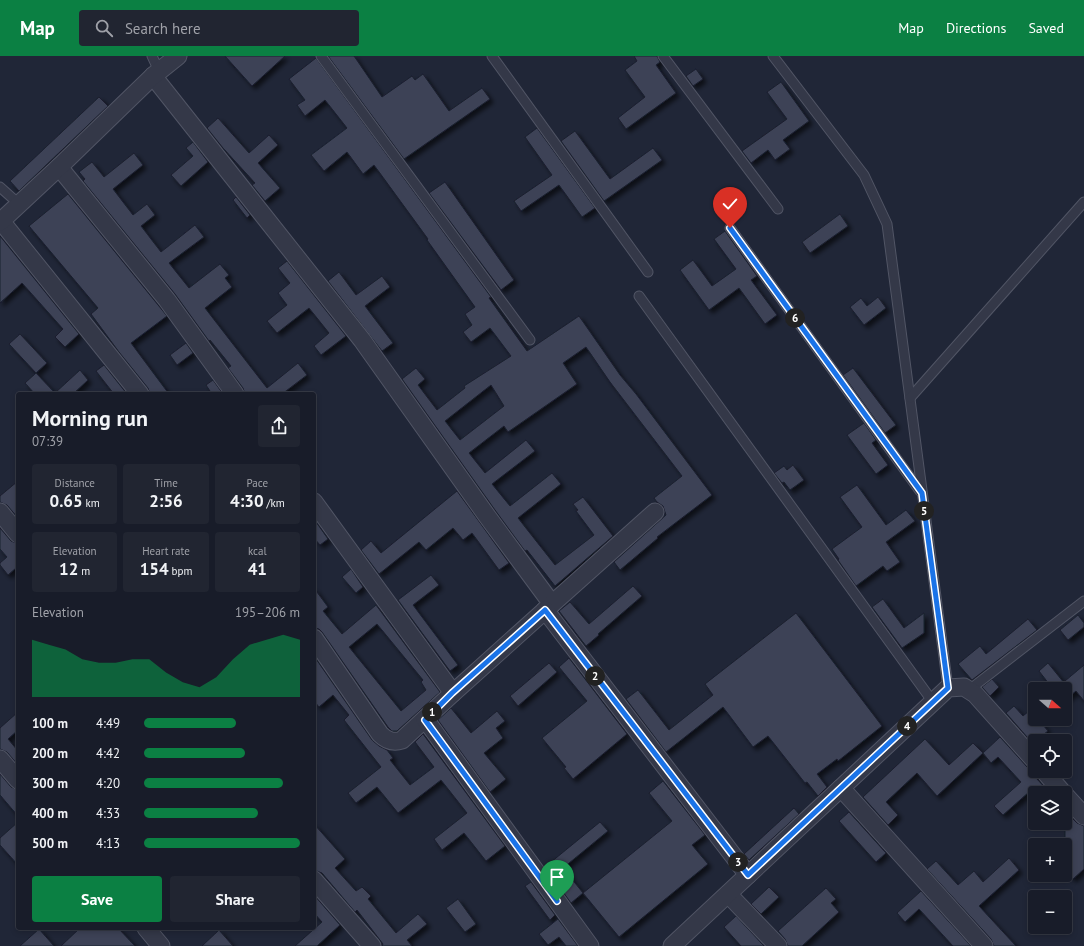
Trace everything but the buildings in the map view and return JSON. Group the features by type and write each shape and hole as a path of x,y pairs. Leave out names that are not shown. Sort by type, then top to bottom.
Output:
{"street":[{"path":"138,392 0,222 59,168 156,73 178,56"},
{"path":"156,73 362,340 487,516 548,607 748,875"},
{"path":"59,168 167,300 234,392"},
{"path":"316,505 452,693"},
{"path":"0,512 16,532"},
{"path":"316,641 384,738 395,742 402,740 452,693 655,512"},
{"path":"672,946 948,688 964,687 975,694 1028,753"},
{"path":"425,720 590,946"},
{"path":"0,759 16,778"},
{"path":"1050,778 1057,786"},
{"path":"841,788 984,946"},
{"path":"1072,803 1084,816"},
{"path":"316,882 372,946"},
{"path":"728,894 778,946"},
{"path":"148,930 162,946"}],"lane":[{"path":"152,56 156,73"},
{"path":"320,56 530,340"},
{"path":"492,56 648,272"},
{"path":"663,56 778,209"},
{"path":"773,56 864,175 887,224 948,688"},
{"path":"0,187 19,204"},
{"path":"910,398 1084,202"},
{"path":"730,228 922,493"},
{"path":"639,296 933,702"},
{"path":"969,690 1084,601"}],"route":[{"path":"557,901 425,720 452,693 545,610 748,875 948,688 922,493 730,228"}]}
